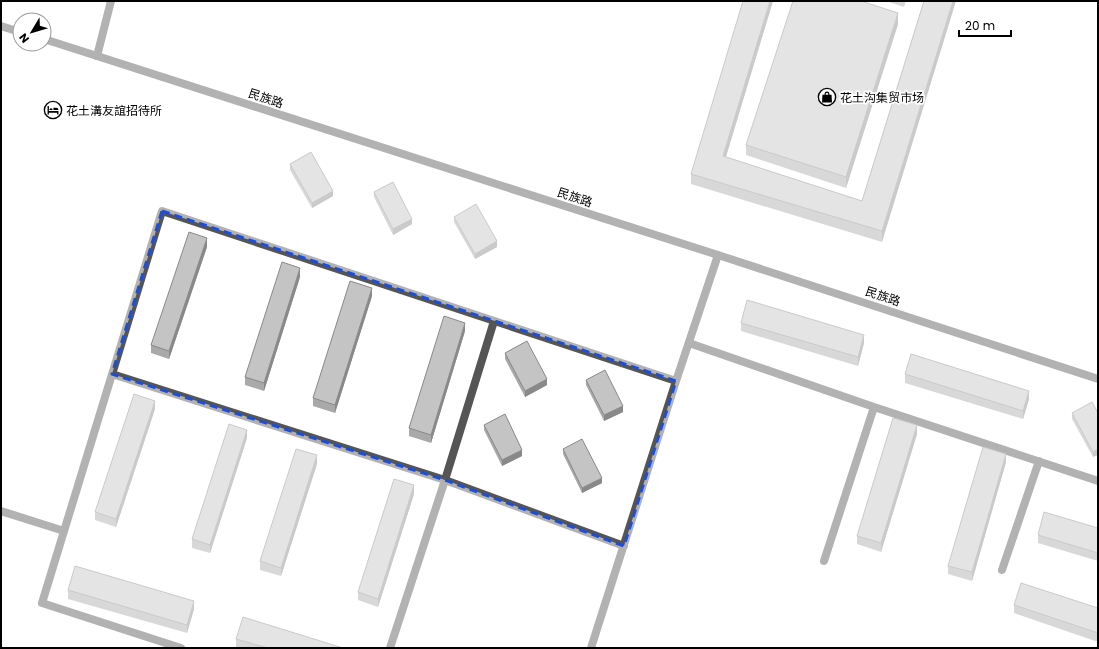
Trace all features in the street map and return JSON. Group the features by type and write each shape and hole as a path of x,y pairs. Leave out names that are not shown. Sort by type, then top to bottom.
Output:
{"street":[{"path":"97,56 111,1"},
{"path":"1,26 12,29"},
{"name":"民族路","path":"52,42 718,255 1098,379"},
{"path":"181,648 42,603 162,211 676,381"},
{"path":"591,648 676,381 718,255"},
{"path":"390,648 445,480 494,321"},
{"path":"689,343 874,407 1098,481"},
{"path":"112,374 445,480 624,546"},
{"path":"824,561 874,407"},
{"path":"1002,570 1038,461"},
{"path":"1,511 64,531"}],"highlighted area":[{"path":"162,211 676,381 624,546 445,480 112,374"}],"building":[{"path":"743,1 770,1 723,156 862,201 924,1 953,1 882,231 691,174"},
{"path":"793,1 861,1 898,13 846,177 746,145"},
{"path":"311,152 333,191 312,203 290,164"},
{"path":"393,182 412,219 393,229 374,192"},
{"path":"476,204 497,241 475,254 454,217"},
{"path":"189,232 207,238 169,351 151,345"},
{"path":"282,262 300,268 264,383 245,377"},
{"path":"350,281 372,288 335,405 313,398"},
{"path":"747,300 864,335 858,357 741,323"},
{"path":"444,316 465,323 431,435 409,428"},
{"path":"527,341 547,379 525,391 505,353"},
{"path":"911,354 1029,391 1023,411 905,374"},
{"path":"605,370 623,406 604,415 586,380"},
{"path":"134,394 155,401 116,519 95,512"},
{"path":"1092,402 1098,413 1098,449 1093,452 1072,413"},
{"path":"505,414 522,450 502,460 484,425"},
{"path":"893,418 917,425 881,543 857,536"},
{"path":"229,424 247,430 210,545 192,539"},
{"path":"582,439 602,478 582,488 563,449"},
{"path":"983,447 1006,454 972,572 948,566"},
{"path":"296,449 317,455 281,568 260,561"},
{"path":"394,479 414,485 378,599 358,592"},
{"path":"1044,512 1098,528 1098,553 1038,535"},
{"path":"75,566 194,601 187,625 68,590"},
{"path":"1021,583 1098,608 1098,633 1014,605"},
{"path":"243,617 343,648 268,648 236,639"}],"place":[{"name":"花土沟集贸市场","path":"827,97"},
{"name":"花土溝友誼招待所","path":"53,110"}]}
